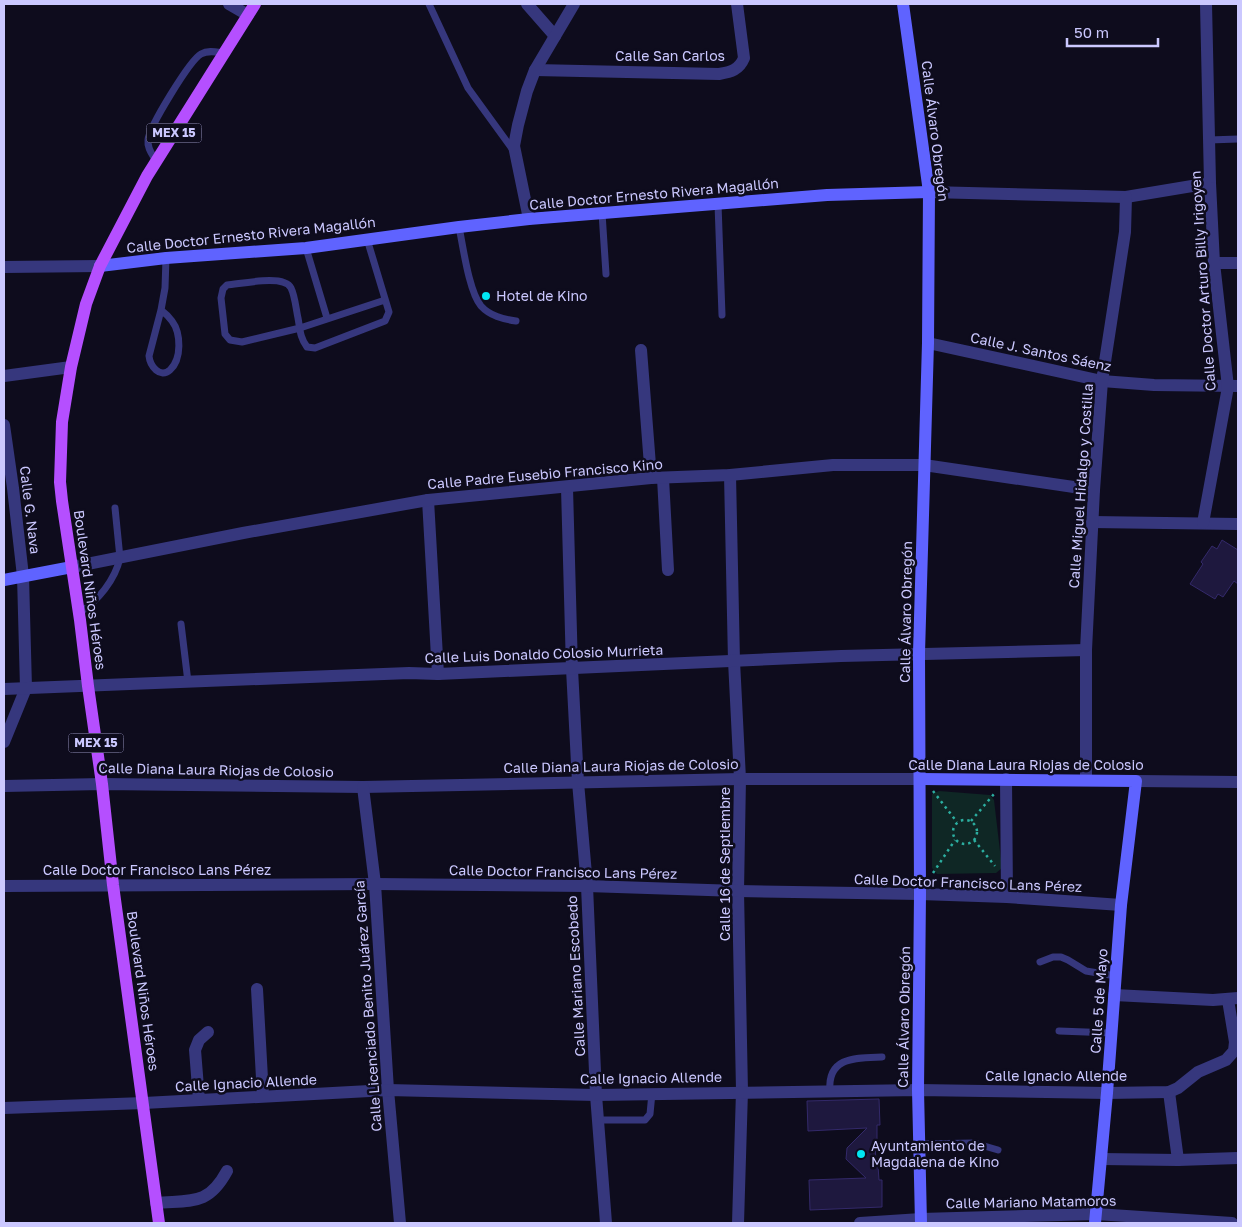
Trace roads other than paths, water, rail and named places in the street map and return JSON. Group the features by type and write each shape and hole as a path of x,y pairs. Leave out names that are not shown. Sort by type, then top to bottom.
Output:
{"main road":[{"name":"Boulevard Niños Héroes","path":"159,1223 113,885 102,784 60,482 62,422 71,367 86,304 100,266 122,220 156,161 255,4"}],"street":[{"path":"229,4 248,15"},
{"path":"527,4 555,36"},
{"path":"529,219 514,146 522,107 535,70 574,4"},
{"name":"Calle San Carlos","path":"535,70 719,74 731,72 740,66 744,58 736,4"},
{"name":"Calle Álvaro Obregón","path":"903,4 930,192 928,343 919,653 921,779 918,1090 921,1221"},
{"name":"Calle Doctor Arturo Billy Irigoyen","path":"1203,523 1233,386 1214,263 1210,183 1206,4"},
{"name":"Calle Doctor Ernesto Rivera Magallón","path":"100,266 166,258 306,248 529,219 827,195 930,192 1126,197 1210,183"},
{"name":"Calle Miguel Hidalgo y Costilla","path":"1086,779 1086,650 1094,490 1102,381 1125,232 1126,197"},
{"path":"1214,263 1238,263"},
{"path":"4,267 100,266"},
{"name":"Calle J. Santos Sáenz","path":"928,343 1102,381 1154,385 1233,386"},
{"path":"641,350 668,570"},
{"path":"4,376 71,367"},
{"name":"Calle G. Nava","path":"4,425 23,576 26,688"},
{"name":"Calle Padre Eusebio Francisco Kino","path":"4,580 428,500 657,478 730,474 833,464 924,465 1094,490"},
{"name":"Calle 16 de Septiembre","path":"730,474 734,661 740,779 738,891 742,1092 738,1223"},
{"name":"Calle Mariano Escobedo","path":"567,488 572,669 578,782 587,886 596,1095 606,1223"},
{"path":"428,500 438,674"},
{"path":"1092,522 1238,524"},
{"name":"Calle Luis Donaldo Colosio Murrieta","path":"4,689 409,673 438,674 572,669 919,653 1086,650"},
{"path":"4,742 26,688"},
{"name":"Calle Diana Laura Riojas de Colosio","path":"4,786 102,784 363,787 740,779 1086,779 1238,782"},
{"path":"1006,779 1007,897"},
{"name":"Calle 5 de Mayo","path":"1096,1218 1108,1093 1121,905 1136,781"},
{"name":"Calle Licenciado Benito Juárez García","path":"363,787 375,884 388,1090 400,1223"},
{"name":"Calle Doctor Francisco Lans Pérez","path":"4,886 375,884 587,886 1007,897 1121,905"},
{"path":"257,989 263,1096"},
{"path":"1114,995 1233,999 1236,1046 1232,1055 1226,1060 1198,1072 1178,1088 1169,1092 1178,1160"},
{"path":"199,1100 195,1050 199,1040 208,1032"},
{"name":"Calle Ignacio Allende","path":"4,1108 144,1103 388,1090 596,1095 918,1090 1169,1092"},
{"path":"1101,1159 1178,1160 1238,1158"},
{"path":"156,1203 202,1198 212,1193 227,1171"},
{"name":"Calle Mariano Matamoros","path":"860,1223 1096,1218 1232,1223"}],"lane":[{"path":"429,4 468,88 516,152"},
{"path":"156,161 149,150 147,142 152,127 192,62 200,55 215,52 224,53"},
{"path":"1210,140 1238,139"},
{"path":"718,204 722,315"},
{"path":"602,213 606,274"},
{"path":"458,227 475,296 481,306 500,318 516,321"},
{"path":"367,239 389,312 385,321 315,348 307,347 301,339 300,328 291,288 286,282 275,280 228,285 223,289 221,298 224,334 230,340 242,342 300,328 385,300"},
{"path":"306,248 327,318"},
{"path":"161,310 173,321 178,341 177,360 171,370 167,372 162,372 152,367 149,356 165,288 166,258"},
{"path":"79,613 89,607 109,583 118,565 120,558 115,508"},
{"path":"181,624 188,682"},
{"path":"1040,962 1053,957 1061,958 1086,971 1116,976"},
{"path":"1059,1031 1112,1033"},
{"path":"830,1091 829,1082 832,1072 838,1064 858,1058 882,1057"},
{"path":"598,1120 645,1120 650,1114 652,1094"},
{"path":"919,1144 974,1143 998,1150"}],"place":[{"name":"Hotel de Kino","path":"486,296"},
{"name":"Ayuntamiento de Magdalena de Kino","path":"861,1154"}]}
